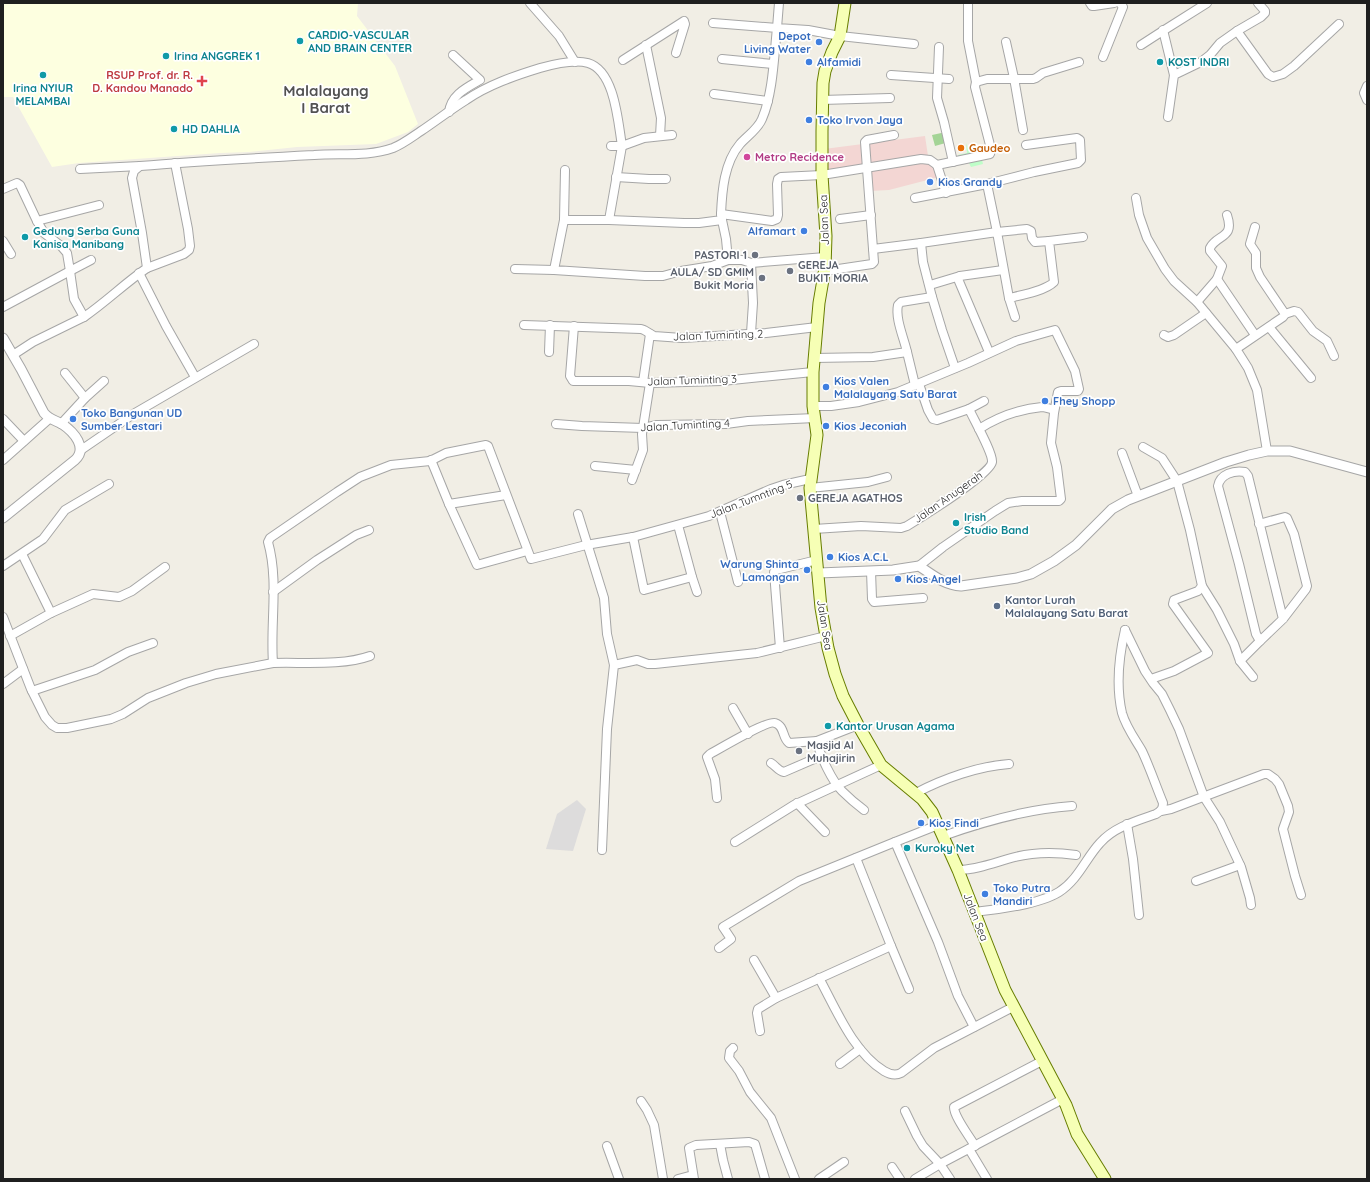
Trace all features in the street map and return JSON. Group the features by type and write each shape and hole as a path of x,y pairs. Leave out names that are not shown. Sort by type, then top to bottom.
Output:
{"main road":[{"name":"Jalan Sea","path":"845,3 840,36 825,71 823,83 822,175 826,236 824,271 819,303 813,372 813,406 817,435 810,484 821,608 826,636 835,674 843,696 881,765 927,805 938,825 958,870 1003,985 1063,1100 1077,1134 1105,1179"}],"street":[{"path":"530,3 560,38 575,62"},
{"path":"728,260 722,217 723,190 726,176 734,154 745,139 760,124 768,101 779,3"},
{"path":"937,165 990,154 991,152 988,134 975,87 976,82 968,41 968,3"},
{"path":"1090,3 1092,6 1114,3"},
{"path":"1103,57 1123,8 1120,3"},
{"path":"1141,45 1208,3"},
{"path":"1174,75 1202,62 1216,47 1237,31 1261,17 1265,13 1263,8 1258,3"},
{"path":"623,60 684,21 685,24 676,53"},
{"path":"713,23 808,30 840,36 914,44"},
{"path":"1237,31 1268,74 1273,77 1283,74 1294,66 1339,24"},
{"path":"1163,30 1174,75 1168,117"},
{"path":"1006,42 1023,130"},
{"path":"646,45 661,118 660,136"},
{"path":"939,46 937,98 944,122 952,162"},
{"path":"449,112 450,103 457,95 480,80 453,55"},
{"path":"722,59 773,64"},
{"path":"976,82 987,79 1014,78 1025,80 1036,78 1043,72 1080,62"},
{"path":"80,169 320,154 368,153 381,151 400,145 481,90 545,67 563,63 587,63 594,65 605,77 613,96 622,146 609,220"},
{"path":"891,75 949,79"},
{"path":"1367,86 1364,93 1367,100"},
{"path":"714,94 768,101"},
{"path":"822,100 890,98"},
{"path":"611,146 622,146 644,138 672,135"},
{"path":"824,271 872,264 874,262 865,142 866,140 894,135"},
{"path":"915,198 987,184 1078,163 1081,160 1081,145 1080,140 1077,138 1026,145"},
{"path":"564,220 699,223 722,217 775,220 778,215 777,184 778,179 781,177 822,175 866,167 927,159 937,165 946,193"},
{"path":"13,354 84,317 106,302 139,273 147,268 184,254 190,250 188,229 175,163"},
{"path":"140,166 134,170 132,178 147,268"},
{"path":"554,270 564,220 565,170"},
{"path":"616,177 649,180 666,179"},
{"path":"3,189 17,183 20,185 44,233 64,249 69,259 74,299 84,317"},
{"path":"987,184 1003,270 1015,317"},
{"path":"1136,198 1139,216 1147,238 1170,276 1197,302 1236,349 1248,368 1257,390 1266,451"},
{"path":"37,221 99,205"},
{"path":"840,219 871,215"},
{"path":"1197,302 1217,279 1222,266 1210,251 1210,246 1227,233 1229,229 1227,215"},
{"path":"1255,227 1250,244 1256,253 1256,268 1264,284 1285,314"},
{"path":"873,249 1026,229 1031,231 1033,241 1049,241 1083,237"},
{"path":"3,241 12,254"},
{"path":"1009,298 1052,285 1054,282 1049,241"},
{"path":"921,243 923,262 932,297 955,368"},
{"path":"515,269 663,276 681,271 715,266 728,260 742,260 751,263 825,257"},
{"path":"3,307 91,260"},
{"path":"751,263 754,303 752,334"},
{"path":"930,286 960,276 1003,270"},
{"path":"139,273 166,326 195,377"},
{"path":"960,276 958,280 989,352"},
{"path":"1217,279 1255,335"},
{"path":"932,297 900,302 897,309 907,352 917,384 928,410 933,419 937,420 969,410 984,401"},
{"path":"1236,349 1283,317 1285,314 1294,311 1298,312 1313,331 1327,341 1334,356"},
{"path":"1164,335 1168,338 1174,335 1206,313"},
{"name":"Jalan Tuminting 2","path":"524,325 641,329 658,336 687,338 752,334 817,327"},
{"path":"549,352 550,325"},
{"name":"Jalan Tuminting 3","path":"574,326 570,376 572,380 646,382 722,381 813,372"},
{"path":"1269,326 1311,378"},
{"path":"813,406 831,406 859,402 898,392 1016,341 1055,330 1075,371 1079,389 1078,391 1058,392 1054,410 1051,443 1057,468 1060,501 1022,501 1008,503 943,546 919,566 893,570 819,573"},
{"path":"632,480 643,450 643,428 650,334"},
{"path":"3,338 44,413 49,418 69,430 80,445 81,450"},
{"path":"3,518 75,460 80,454 81,450 135,413 254,344"},
{"path":"814,358 859,358 907,352"},
{"path":"65,373 85,398"},
{"path":"61,424 85,398 104,381"},
{"path":"979,429 994,420 1012,413 1041,408 1054,410"},
{"name":"Jalan Anugerah","path":"814,529 861,526 901,528 907,526 972,482 992,465 992,461 979,429 969,410"},
{"path":"3,460 49,418"},
{"name":"Jalan Tuminting 4","path":"556,424 643,428 815,418"},
{"path":"3,419 24,441"},
{"path":"273,663 272,643 274,573 268,542 270,538 360,477 391,465 431,460 446,453 486,444 527,551 477,565 448,504 431,460"},
{"path":"1143,447 1162,458 1177,481 1192,538 1202,586 1234,644 1240,661 1253,677"},
{"path":"919,566 945,583 961,586 1017,578 1031,574 1054,561 1076,545 1112,509 1138,496 1229,461 1266,451 1295,452 1367,472"},
{"path":"1122,453 1138,496"},
{"path":"1229,461 1231,473"},
{"path":"595,466 636,470"},
{"path":"1260,641 1256,634 1218,486 1219,480 1231,473 1245,472 1248,476 1283,619"},
{"name":"Jalan Tumnting 5","path":"527,551 532,559 586,545 633,537 720,512 783,485 868,482 887,478"},
{"path":"3,566 45,538 63,512 110,484"},
{"path":"448,504 506,494"},
{"path":"720,512 738,582"},
{"path":"578,514 586,545 604,598 607,634 614,665 607,730 602,850"},
{"path":"1240,661 1283,619 1306,589 1306,581 1294,534 1287,518 1285,517 1259,524"},
{"path":"678,524 696,592"},
{"path":"273,592 317,560 356,535 369,530"},
{"path":"633,537 644,590 692,577"},
{"path":"22,554 51,613"},
{"path":"780,648 774,572 776,570 817,560"},
{"path":"7,631 93,594 119,597 132,591 165,567"},
{"path":"871,571 872,598 874,602 923,598"},
{"path":"1151,679 1174,671 1208,653 1173,604 1174,600 1198,591 1202,586"},
{"path":"3,617 7,631 45,718 57,728 67,728 117,717 152,696 186,683 216,674 273,663 342,662 354,661 370,656"},
{"path":"1161,811 1163,803 1154,780 1122,714 1119,677 1121,648 1125,630 1151,679 1162,694 1179,729 1204,796 1220,822 1240,865 1251,905"},
{"path":"614,665 637,660 655,664 757,653 826,636"},
{"path":"32,691 95,670 128,652 153,643"},
{"path":"3,684 23,669"},
{"path":"733,708 748,734"},
{"path":"717,798 715,779 708,757 710,754 768,723 774,722 782,729 785,739 789,743 817,741 858,725"},
{"path":"817,741 821,756 837,786 864,810"},
{"path":"771,764 776,766 781,772 784,772 821,756"},
{"path":"916,794 948,779 978,769 1009,764"},
{"path":"735,842 797,803 881,765"},
{"path":"974,912 988,911 1034,902 1059,892 1074,878 1100,842 1113,832 1127,824 1264,774 1268,774 1279,784 1289,809 1283,829 1301,895"},
{"path":"797,803 825,832"},
{"path":"943,836 964,828 1015,814 1072,806"},
{"path":"1127,824 1133,859 1139,915"},
{"path":"719,948 731,939 723,927 799,881 938,825"},
{"path":"896,842 938,942 958,996 974,1027"},
{"path":"958,870 983,866 1013,857 1036,853 1049,852 1076,855"},
{"path":"856,858 908,989"},
{"path":"1196,881 1240,865"},
{"path":"760,1032 757,1013 758,1009 776,998 891,946"},
{"path":"754,960 776,998"},
{"path":"819,978 839,1016 860,1049 879,1068 890,1074 898,1075 934,1048 1013,1006"},
{"path":"733,1048 730,1051 729,1058 739,1071 753,1096 771,1118 795,1179"},
{"path":"840,1064 860,1049"},
{"path":"987,1179 954,1110 954,1107 1042,1061"},
{"path":"915,1179 940,1164 1063,1100"},
{"path":"641,1101 654,1126 663,1179"},
{"path":"905,1111 923,1146 940,1164 950,1179"},
{"path":"678,1179 693,1177 689,1148 696,1145 753,1142 765,1179"},
{"path":"720,1144 728,1179"},
{"path":"607,1146 619,1179"},
{"path":"819,1179 844,1162"},
{"path":"892,1167 900,1179"}],"shaded area":[{"name":"RSUP Prof. dr. R. D. Kandou Manado","path":"3,3 358,3 357,16 395,66 418,124 408,132 376,144 297,147 249,152 79,163 52,167 13,97 3,97"},
{"path":"925,136 928,156 933,168 936,168 939,177 889,190 870,191 868,168 823,175 824,149"},
{"path":"577,800 586,809 573,851 546,849 557,814"}],"green space":[{"path":"946,132 949,142 935,146 932,135"},
{"path":"966,143 969,151 990,147 992,157 982,160 983,164 971,167 966,157 959,158 958,155 967,153"}],"place":[{"name":"CARDIO-VASCULAR AND BRAIN CENTER","path":"300,41"},
{"name":"Depot Living Water","path":"819,42"},
{"name":"Irina ANGGREK 1","path":"166,56"},
{"name":"Alfamidi","path":"809,62"},
{"name":"KOST INDRI","path":"1160,62"},
{"name":"Irina NYIUR MELAMBAI","path":"43,75"},
{"name":"RSUP Prof. dr. R. D. Kandou Manado","path":"202,81"},
{"name":"Toko Irvon Jaya","path":"809,120"},
{"name":"HD DAHLIA","path":"174,129"},
{"name":"Gaudeo","path":"961,148"},
{"name":"Metro Recidence","path":"747,157"},
{"name":"Kios Grandy","path":"930,182"},
{"name":"Alfamart","path":"804,231"},
{"name":"Gedung Serba Guna Kanisa Manibang","path":"25,237"},
{"name":"PASTORI 1","path":"755,255"},
{"name":"GEREJA BUKIT MORIA","path":"790,271"},
{"name":"AULA/ SD GMIM Bukit Moria","path":"762,278"},
{"name":"Kios Valen Malalayang Satu Barat","path":"826,387"},
{"name":"Fhey Shopp","path":"1045,401"},
{"name":"Toko Bangunan UD Sumber Lestari","path":"73,419"},
{"name":"Kios Jeconiah","path":"826,426"},
{"name":"GEREJA AGATHOS","path":"800,498"},
{"name":"Irish Studio Band","path":"956,523"},
{"name":"Kios A.C.L","path":"830,557"},
{"name":"Warung Shinta Lamongan","path":"807,570"},
{"name":"Kios Angel","path":"898,579"},
{"name":"Kantor Lurah Malalayang Satu Barat","path":"997,606"},
{"name":"Kantor Urusan Agama","path":"828,726"},
{"name":"Masjid Al Muhajirin","path":"799,751"},
{"name":"Kios Findi","path":"921,823"},
{"name":"Kuroky Net","path":"907,848"},
{"name":"Toko Putra Mandiri","path":"985,894"}],"district":[{"name":"Malalayang I Barat","path":"326,98"}]}
